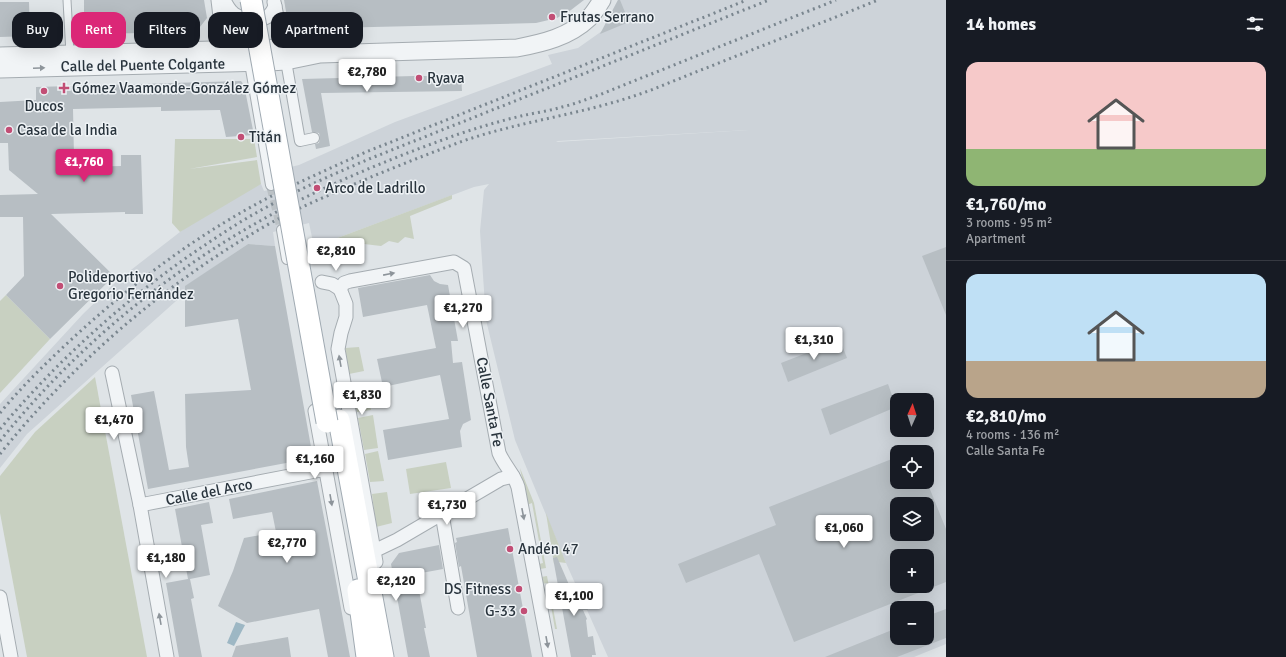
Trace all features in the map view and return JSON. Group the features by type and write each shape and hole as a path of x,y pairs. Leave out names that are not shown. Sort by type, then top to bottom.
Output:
{"main road":[{"path":"251,0 333,421 383,657"},
{"path":"270,2 333,421 366,657"}],"street":[{"path":"218,0 225,57"},
{"path":"224,0 231,12 237,16 248,18 264,18 270,15 270,2"},
{"path":"285,54 517,48 542,43 567,34 589,18 602,0"},
{"path":"270,2 285,54 300,140 314,138"},
{"name":"Calle del Puente Colgante","path":"0,56 70,54 225,57 250,63 285,54"},
{"name":"Calle del Puente Colgante","path":"0,69 285,54"},
{"path":"250,63 271,185"},
{"path":"282,230 354,629 366,657"},
{"name":"Calle Santa Fe","path":"340,289 344,283 454,262 464,268 499,453 516,480 550,657"},
{"path":"322,282 332,284 340,289 346,304 346,317 340,333 338,349 393,657"},
{"path":"112,373 140,505 167,657"},
{"name":"Calle del Arco","path":"140,505 326,469"},
{"path":"374,551 397,540 501,479 513,476"},
{"path":"442,514 458,608"},
{"path":"0,597 11,657"}],"lane":[{"path":"67,0 70,54"}],"shaded area":[{"path":"618,0 946,0 946,644 914,657 608,657 566,563 515,440 486,320 480,231 484,190 489,184 474,187 324,243 323,239 313,242 309,223 273,232 275,246 248,244 186,286 185,293 27,434 0,468 0,404 83,314 118,280 232,192 261,184 264,191 277,188 274,171 299,165 395,122 552,64 548,55 578,48 602,31","holes":["748,130 556,142 558,141"]}],"green space":[{"path":"175,139 254,139 257,157 189,169 257,160 261,184 180,232 172,223"},
{"path":"452,195 452,199 410,216 414,239 405,237 398,243 389,241 381,246 364,244 346,253 329,252 324,243"},
{"name":"Polideportivo Gregorio Fernández","path":"6,295 50,339 0,393 0,301"},
{"path":"359,347 364,371 349,374 345,348"},
{"path":"95,377 147,657 27,657 0,513 0,476 35,432"},
{"path":"366,383 371,410 357,412 352,386"},
{"path":"373,415 378,448 364,450 358,418"},
{"path":"378,451 384,481 370,482 365,454"},
{"path":"446,462 451,488 410,494 406,469"},
{"path":"520,468 534,503 546,568 540,569 539,564 543,563 532,503 527,505"},
{"path":"387,492 392,523 376,527 372,494"},
{"path":"546,513 566,563 558,562 554,564"},
{"path":"547,576 557,629 555,629 547,583 542,584 541,577"}],"water":[{"path":"236,622 245,625 234,646 227,643"}],"building":[{"path":"84,0 204,0 207,18 200,27 200,12 134,12 134,33 126,33 126,12 84,12"},
{"path":"284,0 584,0 557,18 536,23 363,27 363,12 286,12"},
{"path":"618,0 620,0 629,22 600,34"},
{"path":"0,2 29,2 29,12 12,12 12,37 0,37"},
{"path":"461,76 462,91 321,93 330,146 316,149 315,144 319,143 320,137 319,133 312,132 302,79"},
{"path":"241,81 244,85 254,135 226,137 220,110 161,111 161,107 73,109 74,157 80,157 80,167 121,166 121,155 141,155 143,214 125,214 125,212 51,214 114,276 50,339 6,295 24,276 23,217 0,217 0,195 38,194 9,170 8,143 0,143 0,102 36,100 36,87"},
{"path":"248,244 275,246 313,458 148,489 131,395 154,391 169,470 189,467 186,447 185,394 251,390 238,319 185,327 185,286"},
{"path":"946,247 946,315 922,256"},
{"path":"430,275 434,281 440,284 448,285 458,341 451,341 453,363 462,362 471,420 463,424 460,431 462,447 388,460 383,430 449,419 440,375 383,387 377,359 436,348 427,305 363,317 358,288"},
{"path":"840,340 847,358 788,382 781,363"},
{"path":"888,384 891,393 890,410 830,435 821,409"},
{"path":"890,460 890,489 930,489 933,497 890,497 890,541 934,541 934,499 946,529 946,582 934,587 934,549 890,549 890,593 918,593 898,601 890,601 890,604 794,642 759,554 686,583 678,564 776,525 769,507"},
{"path":"317,481 350,657 328,657 319,609 247,623 218,606 233,571 244,538 276,532 272,512 233,519 229,499"},
{"path":"209,502 213,523 201,525 210,575 190,579 194,598 191,599 202,657 179,657 166,583 188,579 175,509"},
{"path":"508,528 532,657 477,657 461,566 459,567 455,543 457,542 456,538"},
{"path":"439,545 443,569 416,574 430,657 408,657 391,564 399,553"},
{"path":"557,557 573,594 580,592 588,610 583,610 587,619 588,637 593,636 596,655 592,655 592,657 571,657 553,558"},
{"path":"946,609 946,638 934,643 934,613"},
{"path":"890,631 890,645 928,645 897,657 825,657"},
{"path":"288,637 291,657 232,657 236,646"}],"tunnel":[{"path":"271,185 282,230"}],"railway":[{"path":"0,413 28,381 105,309 155,269 207,233 262,201 366,152 747,0"},
{"path":"0,429 45,379 118,310 199,249 256,213 304,188 369,159 769,0"},
{"path":"0,441 58,375 123,316 157,288 193,263 229,239 267,217 337,182 410,152 482,127 513,118 567,106 599,95 836,0"},
{"path":"0,454 28,420 58,388 123,327 192,273 267,225 308,204 463,141 484,134 613,103 643,93 878,0"}],"place":[{"name":"Frutas Serrano","path":"552,17"},
{"name":"Ryava","path":"419,78"},
{"name":"Gómez Vaamonde-González Gómez","path":"64,88"},
{"name":"Ducos","path":"44,91"},
{"name":"Casa de la India","path":"9,130"},
{"name":"Titán","path":"241,137"},
{"name":"Arco de Ladrillo","path":"317,188"},
{"name":"Polideportivo Gregorio Fernández","path":"60,286"},
{"name":"Andén 47","path":"510,549"},
{"name":"DS Fitness","path":"519,589"},
{"name":"G-33","path":"524,611"}]}
